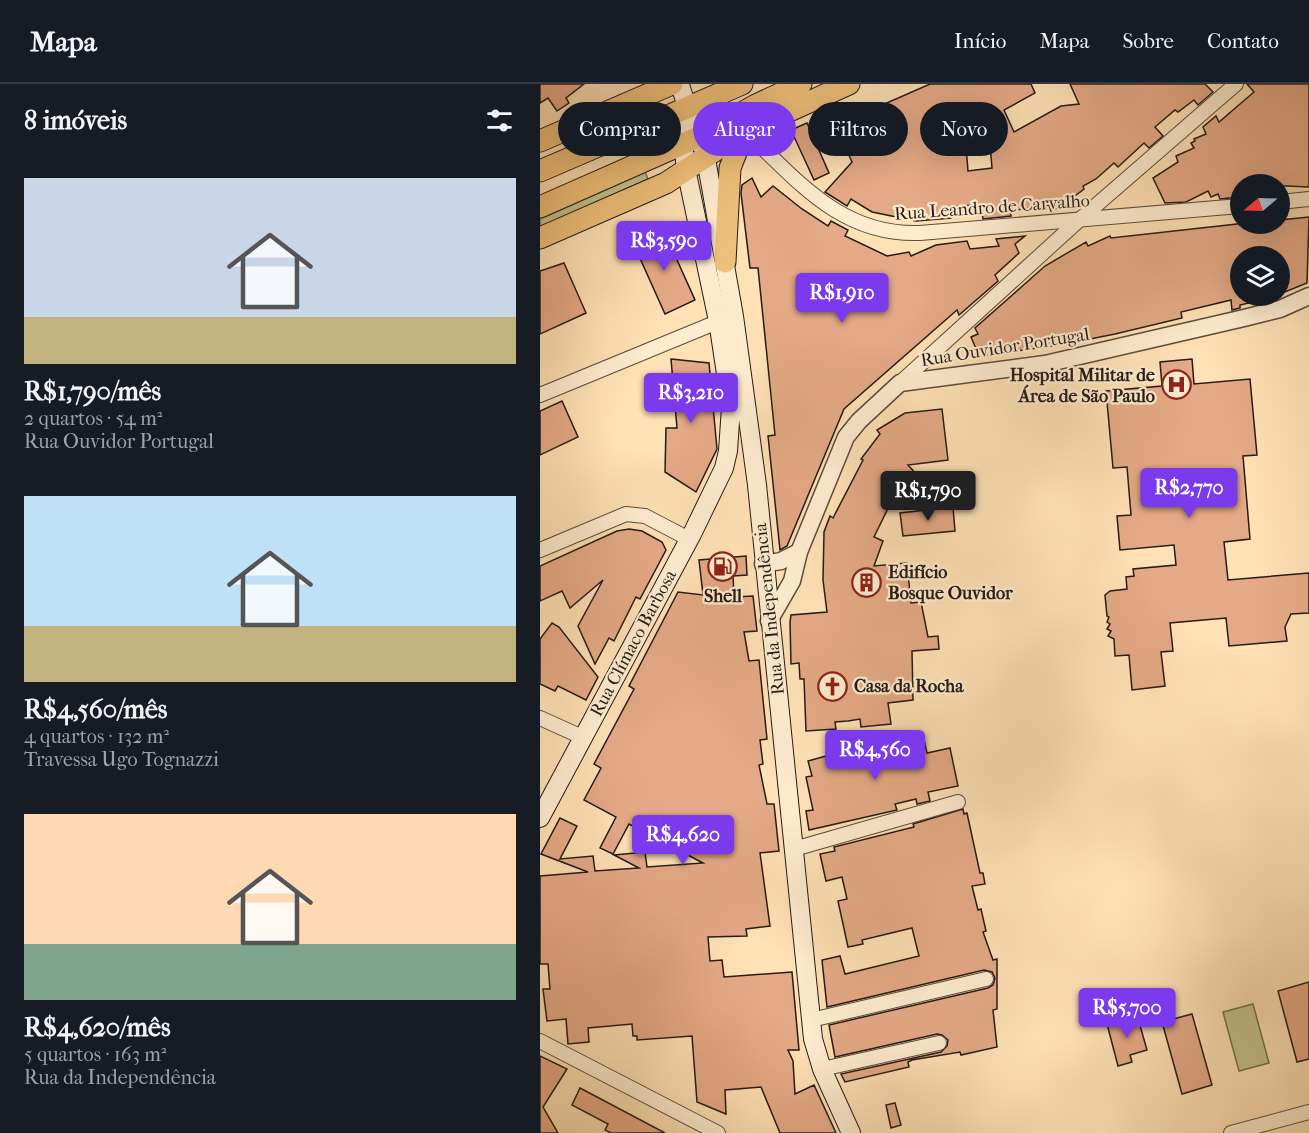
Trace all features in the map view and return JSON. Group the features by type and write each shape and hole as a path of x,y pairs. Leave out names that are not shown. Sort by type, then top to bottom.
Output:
{"main road":[{"path":"540,141 672,84"},
{"path":"540,207 692,140 680,84"},
{"path":"540,171 742,84"},
{"path":"762,102 801,84"},
{"path":"796,108 849,84"},
{"name":"Rua da Independência","path":"692,140 706,159 725,262 731,407 730,436 724,468"},
{"name":"Rua da Independência","path":"692,140 686,169 726,318 757,485 763,564 813,1039 822,1070 851,1133"},
{"path":"540,238 666,183 710,156"},
{"path":"725,262 730,168 735,156"},
{"path":"724,468 738,469 757,485"},
{"name":"Rua Clímaco Barbosa","path":"540,818 689,539 724,468"}],"street":[{"path":"900,383 1078,221 1236,84"},
{"name":"Rua Leandro de Carvalho","path":"772,156 821,201 880,231 920,233 1230,207"},
{"path":"1290,201 1309,199"},
{"name":"Rua Ouvidor Portugal","path":"769,621 792,581 799,552 846,437 859,421 900,383 1045,364 1280,309 1309,296"},
{"path":"540,395 726,318"},
{"path":"540,550 626,514 645,516 689,539"},
{"path":"763,564 781,561 799,552"},
{"path":"540,718 582,737"},
{"path":"794,849 958,802"},
{"path":"811,1020 987,979"},
{"path":"540,1041 718,1133"},
{"path":"822,1070 939,1043"},
{"path":"1231,1133 1309,1112"}],"green space":[{"path":"645,172 648,179 540,227 540,219"},
{"path":"1253,1004 1269,1063 1239,1071 1223,1012"}],"building":[{"path":"540,84 584,84 566,98 568,102 558,102 557,111 548,98 540,103"},
{"path":"930,84 1031,84 1035,93 1008,108 1008,102 920,102 920,156 967,156 968,171 992,168 991,156 1008,156 1008,119 1014,132 1061,106 1079,104 1070,84 1205,84 1213,92 1198,105 1194,100 1178,112 1175,110 1155,127 1163,136 1149,148 1144,143 1118,167 1114,163 1096,179 1083,186 1084,189 1075,196 1076,199 1051,211 1049,205 1010,211 1011,216 983,219 982,211 974,212 974,205 950,207 951,218 916,221 872,212 851,199 847,206 825,192 852,162 849,156 908,156 908,102 889,102"},
{"path":"1247,84 1309,84 1309,187 1290,186 1290,174 1230,174 1230,198 1220,199 1218,194 1211,197 1208,191 1186,202 1165,203 1153,178 1178,162 1176,156 1194,148 1191,143 1195,141 1194,139 1206,134 1203,127 1216,116 1219,122 1254,92"},
{"path":"807,123 808,156 822,156 829,173 814,180 796,141 796,128"},
{"path":"752,178 761,197 773,186 828,226 831,221 848,230 845,236 887,256 909,252 911,256 936,245 967,241 970,249 999,246 996,239 1025,236 1015,244 1019,253 995,275 998,281 959,315 957,310 844,409 787,546 780,550 768,436 775,435 758,268 750,268 741,193 742,185"},
{"path":"1309,217 1307,283 1290,290 1290,246 1230,246 1230,300 1181,312 1182,318 1060,345 987,355 977,351 971,337 978,334 975,328 1045,266 1086,242 1088,246 1110,236 1111,238 1230,225 1230,234 1290,234 1290,219"},
{"path":"664,231 695,300 665,314 634,245"},
{"path":"564,263 586,313 540,334 540,271"},
{"path":"1232,306 1240,306 1240,308 1232,310"},
{"path":"671,359 709,363 717,449 696,492 665,472 666,428 677,428"},
{"path":"1192,359 1194,384 1250,379 1257,455 1243,456 1250,539 1224,542 1228,580 1309,573 1309,613 1291,614 1285,627 1287,641 1229,646 1226,618 1170,623 1173,651 1161,652 1165,686 1132,690 1129,655 1115,656 1114,639 1108,636 1111,631 1107,629 1110,624 1107,622 1109,617 1105,595 1110,591 1127,589 1126,577 1134,576 1133,569 1176,565 1174,545 1120,550 1117,516 1131,515 1127,467 1113,468 1106,391 1162,386 1160,362"},
{"path":"562,401 578,437 540,455 540,411"},
{"path":"942,409 948,460 908,465 918,476 898,495 898,488 874,537 883,541 874,566 907,563 911,603 921,602 928,637 938,636 939,649 912,651 913,700 888,703 891,724 861,727 860,719 835,722 836,729 806,731 804,679 800,679 799,663 791,664 790,622 791,615 827,612 823,580 824,532 830,516 833,518 863,460 861,459 880,434 877,430 905,413"},
{"path":"953,507 955,531 903,536 900,513"},
{"path":"629,529 642,531 662,542 666,550 640,599 636,597 614,641 609,638 595,664 578,626 603,580 570,608 562,591 540,601 540,566 617,531"},
{"path":"746,556 747,575 733,576 734,597 753,596 757,631 744,632 749,661 759,660 767,739 760,740 763,764 759,765 767,804 774,804 779,851 760,853 770,926 746,929 747,936 708,937 710,961 722,960 724,977 792,972 799,1050 788,1050 793,1061 795,1094 814,1085 836,1133 780,1133 761,1087 725,1090 726,1114 697,1102 692,1036 637,1040 637,1036 633,1036 632,1024 588,1028 589,1042 568,1044 566,1019 547,1021 543,989 550,989 548,964 540,964 540,876 588,872 541,854 560,818 577,826 560,859 593,856 595,871 639,868 614,855 645,852 647,867 703,863 629,824 613,854 600,848 616,817 584,800 601,768 594,764 634,689 629,686 678,592 703,595 699,560"},
{"path":"552,623 559,627 598,677 586,700 558,686 555,691 540,684 540,639"},
{"path":"892,740 894,747 924,740 927,753 950,748 958,786 928,792 930,801 917,804 916,799 895,804 897,810 809,830 806,811 813,810 806,777 812,776 808,761 837,753 839,760 852,757 865,753 863,747"},
{"path":"963,809 964,814 967,813 980,873 983,873 985,884 972,886 978,910 981,909 986,931 983,932 993,960 997,959 997,1009 993,1010 997,1047 961,1055 960,1052 912,1060 908,1062 909,1067 845,1082 841,1074 941,1052 947,1046 948,1040 937,1034 835,1057 829,1025 988,988 993,985 995,978 992,972 984,970 827,1007 822,960 840,956 845,974 919,956 912,928 862,940 863,944 848,947 838,901 847,899 842,877 826,881 820,854 835,851 834,847 914,827 913,824"},
{"path":"1309,982 1309,1059 1297,1062 1278,991"},
{"path":"1192,1014 1212,1085 1182,1094 1162,1022"},
{"path":"1137,1015 1147,1050 1130,1055 1132,1062 1118,1066 1107,1024"},
{"path":"540,1056 567,1069 543,1107 558,1133 540,1133"},
{"path":"580,1088 665,1133 611,1133 605,1130 608,1124 572,1105"},
{"path":"895,1103 901,1125 891,1128 886,1105"}],"place":[{"name":"Hospital Militar de Área de São Paulo","path":"1176,385"},
{"name":"Shell","path":"723,567"},
{"name":"Edifício Bosque Ouvidor","path":"867,582"},
{"name":"Casa da Rocha","path":"833,686"}]}
